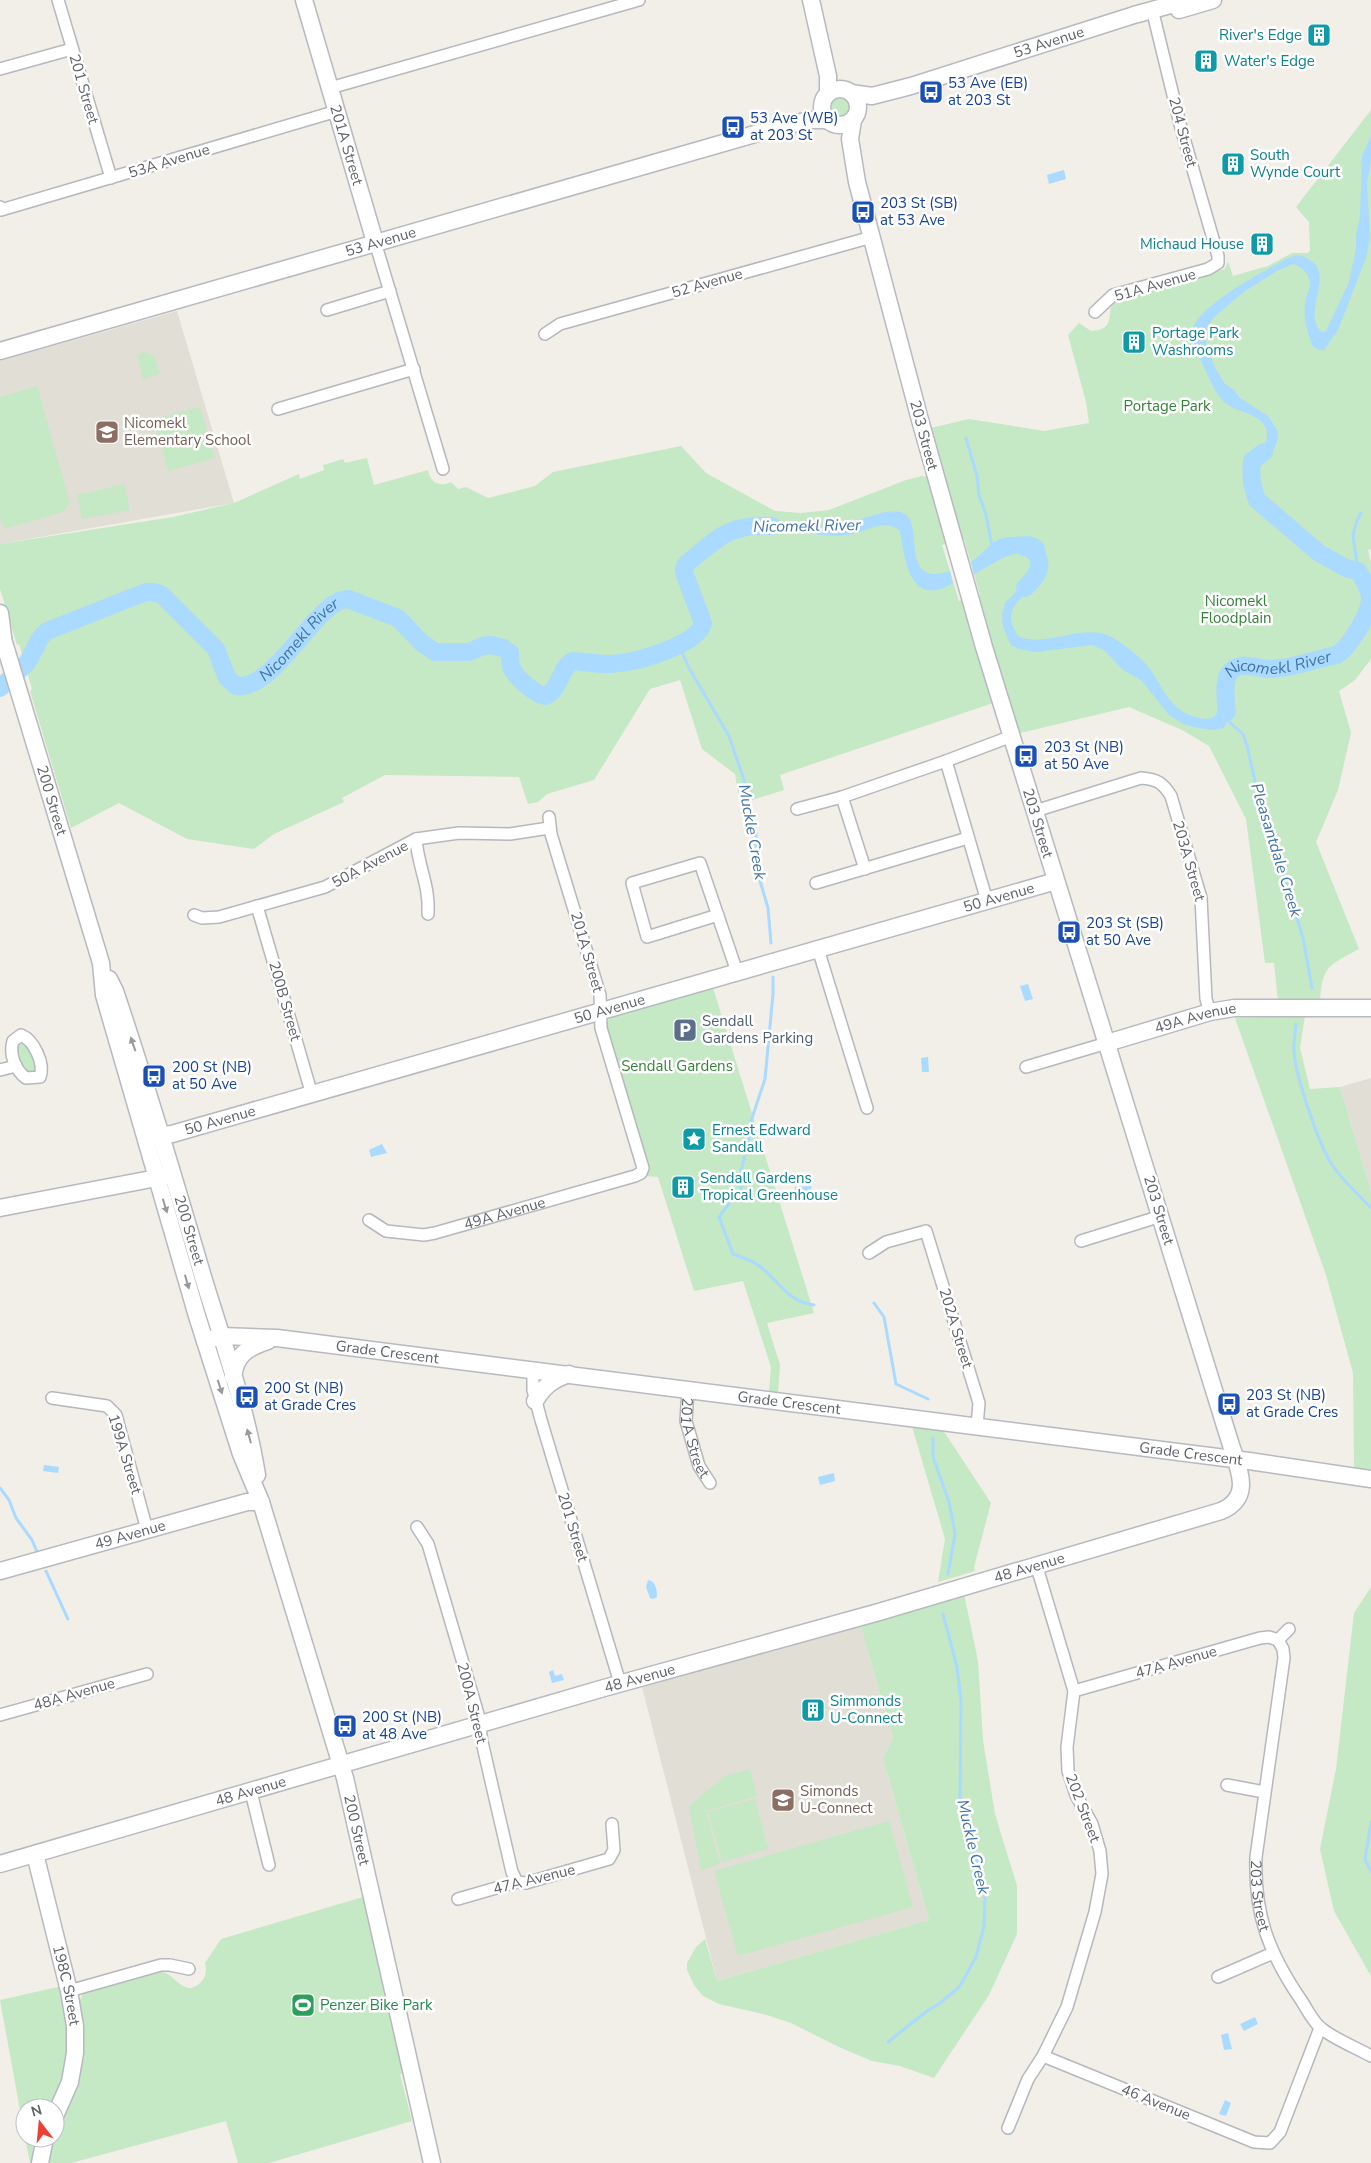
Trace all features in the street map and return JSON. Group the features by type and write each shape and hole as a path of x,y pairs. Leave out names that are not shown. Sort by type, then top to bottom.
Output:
{"street":[{"name":"201 Street","path":"58,0 111,178"},
{"name":"201A Street","path":"304,0 443,469"},
{"path":"330,88 639,0"},
{"path":"811,0 828,76 826,95 821,109 828,122 842,126 854,119 858,103 850,92 819,32"},
{"name":"53 Avenue","path":"850,92 872,96 911,86 1082,33 1152,9 1188,0"},
{"name":"53 Avenue","path":"1082,33 1138,22 1152,9 1213,0"},
{"name":"204 Street","path":"1152,9 1181,128 1218,256 1218,263"},
{"path":"0,69 72,48"},
{"name":"53 Avenue","path":"854,119 911,86"},
{"path":"826,95 840,89 850,92"},
{"name":"53 Avenue","path":"762,132 805,110 826,95"},
{"name":"53A Avenue","path":"0,208 111,178 337,111"},
{"name":"203 Street","path":"854,119 850,139 858,182 969,599 1235,1459"},
{"name":"53 Avenue","path":"0,351 762,132 809,120 828,122"},
{"name":"203 Street","path":"828,122 858,182"},
{"name":"52 Avenue","path":"545,334 560,324 872,237"},
{"name":"51A Avenue","path":"1095,312 1113,295 1208,269 1218,263"},
{"path":"327,310 390,291"},
{"path":"278,410 414,369"},
{"name":"200 Street","path":"0,613 4,639 101,963 115,991 174,1174 253,1449 261,1502"},
{"path":"797,809 946,762 1012,736"},
{"path":"946,762 987,901"},
{"name":"203A Street","path":"1035,811 1141,778 1154,779 1164,785 1171,796 1201,898 1206,998 1210,1012"},
{"path":"842,796 865,869"},
{"name":"201A Street","path":"549,822 600,995 601,1028 643,1161 643,1168 640,1173"},
{"name":"50A Avenue","path":"194,915 202,918 211,918 325,887 416,839 459,833 510,834 549,822"},
{"path":"816,883 968,838"},
{"path":"416,839 417,853 430,897 428,914"},
{"path":"718,915 647,937 632,883 700,863 718,915 737,972"},
{"name":"50 Avenue","path":"162,1136 312,1095 1056,881"},
{"name":"200B Street","path":"257,906 312,1095"},
{"path":"818,949 867,1108"},
{"name":"200 Street","path":"101,963 104,995 205,1341 241,1454 261,1502 347,1784 432,2163"},
{"name":"49A Avenue","path":"1026,1067 1210,1012 1234,1008 1371,1008"},
{"path":"123,1061 135,1080 153,1130 162,1136"},
{"path":"0,1070 16,1066"},
{"name":"49A Avenue","path":"369,1220 386,1231 424,1235 616,1182 640,1173"},
{"path":"0,1208 174,1174"},
{"path":"1080,1241 1161,1216"},
{"name":"202A Street","path":"869,1253 886,1242 926,1231 979,1403 977,1426"},
{"name":"Grade Crescent","path":"205,1341 221,1336 277,1338 1235,1459 1371,1479"},
{"path":"233,1377 235,1365 241,1355 254,1345 277,1338"},
{"name":"201 Street","path":"533,1370 532,1379 536,1401 620,1683"},
{"path":"536,1401 544,1387 556,1379 569,1374"},
{"name":"201A Street","path":"688,1390 686,1421 699,1466 710,1483"},
{"name":"199A Street","path":"52,1398 107,1406 116,1415 147,1530"},
{"name":"48 Avenue","path":"0,1864 620,1683 817,1630 1228,1508 1235,1504 1240,1494 1242,1482 1235,1459"},
{"name":"49 Avenue","path":"0,1571 247,1502 261,1502"},
{"name":"200A Street","path":"417,1527 428,1544 480,1725 512,1872 517,1882"},
{"name":"202 Street","path":"1008,2128 1023,2089 1067,2007 1095,1912 1102,1874 1100,1852 1092,1824 1076,1796 1068,1771 1067,1747 1074,1691 1036,1564"},
{"path":"1278,1640 1289,1629"},
{"name":"47A Avenue","path":"1074,1691 1260,1638 1269,1637 1278,1640"},
{"name":"203 Street","path":"1278,1640 1283,1649 1284,1658 1264,1792 1256,1857 1256,1884 1260,1910 1273,1953 1285,1976 1320,2028"},
{"name":"48A Avenue","path":"0,1715 148,1674"},
{"path":"1227,1785 1264,1792"},
{"path":"251,1792 269,1866"},
{"name":"47A Avenue","path":"458,1899 517,1882 526,1883 609,1859 614,1850 612,1824"},
{"name":"198C Street","path":"35,1854 69,1991 74,2021 75,2053 70,2082 63,2098"},
{"path":"1218,1977 1273,1953"},
{"path":"69,1991 161,1965 189,1969"},
{"path":"1320,2028 1371,2056"},
{"name":"46 Avenue","path":"1042,2056 1254,2142 1270,2143 1280,2132 1320,2028"},
{"path":"40,2163 43,2148"}],"shaded area":[{"name":"Nicomekl Elementary School","path":"177,311 234,503 0,544 0,361"},
{"path":"1371,1078 1371,1191 1340,1087"},
{"name":"Simonds U-Connect","path":"860,1624 893,1738 883,1758 929,1920 717,1981 642,1687"}],"green space":[{"path":"840,98 848,103 849,107 844,115 840,116 832,111 831,107 836,99"},
{"name":"Nicomekl Floodplain","path":"1371,110 1371,549 1368,550 1371,563 1371,659 1355,680 1339,691 1351,733 1338,790 1316,842 1359,949 1334,963 1329,968 1323,980 1320,1001 1278,1001 1274,963 1265,963 1246,819 1209,746 1182,730 1129,707 1016,734 974,597 980,595 964,539 958,540 927,429 969,419 1044,431 1089,423 1086,402 1068,335 1079,323 1091,331 1105,327 1108,324 1114,300 1225,269 1228,261 1233,276 1268,266 1292,253 1308,253 1310,251 1309,222 1296,207"},
{"path":"146,352 155,357 160,374 143,379 137,355"},
{"path":"37,386 70,503 63,512 4,529 0,516 0,397"},
{"path":"200,407 215,458 168,471 154,419"},
{"path":"681,446 706,473 775,511 801,513 829,510 906,480 922,476 928,477 948,543 942,545 959,601 965,600 996,702 780,775 784,790 740,804 735,774 702,749 680,680 650,689 594,780 547,794 538,802 528,804 519,777 385,775 342,798 344,802 274,834 254,849 187,839 119,803 71,828 30,691 32,689 19,644 17,645 0,589 0,544 173,517 234,503 299,474 300,479 324,470 323,465 343,459 345,463 367,458 374,485 428,470 431,478 436,483 447,484 451,482 458,489 466,487 488,498 535,486 553,472"},
{"path":"124,484 130,510 82,519 77,495"},
{"name":"Sendall Gardens","path":"713,988 814,1313 767,1323 780,1365 778,1394 769,1392 771,1367 743,1281 694,1291 658,1177 645,1176 649,1164 606,1028 608,1020 615,1015"},
{"path":"1305,1016 1300,1048 1310,1089 1340,1087 1371,1191 1371,1470 1354,1469 1353,1373 1326,1275 1235,1018"},
{"path":"19,1044 26,1044 33,1056 36,1070 31,1072 23,1068 18,1059 17,1048"},
{"path":"911,1423 941,1427 991,1503 974,1567 975,1571 938,1582 945,1539"},
{"path":"1371,1587 1371,1976 1334,1911 1320,1849 1336,1769 1354,1613"},
{"path":"964,1594 978,1661 983,1740 995,1814 1017,1886 1017,1934 989,1995 934,2078 900,2066 872,2061 791,2023 767,2015 719,2004 703,1996 694,1985 687,1970 687,1963 696,1947 705,1939 717,1981 929,1920 883,1758 893,1738 860,1624"},
{"path":"750,1769 757,1796 706,1811 720,1864 701,1870 689,1806 725,1776"},
{"path":"755,1799 768,1849 722,1862 708,1812"},
{"path":"889,1821 913,1907 738,1956 714,1871"},
{"path":"363,1897 404,2073 400,2074 412,2121 269,2163 238,2163 226,2121 71,2163 46,2163 50,2148 65,2148 65,2108 78,2004 83,1994 162,1972 185,1987 195,1987 204,1978 206,1971 205,1963 221,1939"},
{"path":"62,1986 70,2035 66,2072 56,2098 18,2098 0,2000"},
{"path":"27,2148 36,2148 31,2163"}],"water":[{"path":"1371,136 1371,160 1367,183 1370,238 1366,258 1338,330 1324,350 1317,349 1314,346 1306,325 1305,305 1310,287 1307,274 1293,264 1277,271 1245,291 1214,317 1206,328 1204,336 1215,368 1225,384 1234,390 1240,398 1268,416 1277,430 1278,439 1271,453 1256,461 1253,469 1244,472 1248,457 1259,450 1266,441 1267,432 1259,419 1229,405 1219,397 1194,349 1191,336 1194,325 1215,303 1230,292 1286,259 1302,256 1316,265 1319,274 1315,315 1316,324 1322,332 1326,331 1349,282 1360,217 1362,156"},
{"path":"1064,170 1066,179 1049,184 1047,175"},
{"path":"885,512 905,514 910,520 913,530 918,563 924,571 934,574 950,571 953,583 939,589 927,590 919,586 912,578 904,555 900,531 895,527 883,525 852,534 830,536 767,528 751,528 747,522 836,526"},
{"path":"1028,536 1041,541 1045,547 1045,561 1034,565 1031,556 1025,553 1017,553 1007,556 974,574 971,562 992,543 1003,538"},
{"path":"1045,567 1037,581 1015,605 1012,612 1013,627 1019,637 1041,640 1086,632 1107,635 1127,647 1144,662 1171,701 1185,713 1202,719 1214,717 1225,689 1233,691 1229,717 1224,728 1213,730 1183,724 1169,715 1141,680 1123,670 1104,650 1092,645 1035,652 1019,649 1011,645 1003,627 1002,615 1005,603 1034,571"},
{"path":"1028,984 1033,999 1025,1001 1020,986"},
{"path":"928,1057 929,1072 922,1072 921,1058"},
{"path":"382,1144 387,1153 371,1157 369,1150"},
{"path":"811,1186 812,1194 795,1196 795,1187"},
{"path":"1300,1408 1303,1415 1288,1419 1286,1412"},
{"path":"44,1465 59,1467 58,1473 43,1471"},
{"path":"834,1473 835,1481 820,1485 818,1477"},
{"path":"648,1580 653,1582 656,1589 657,1597 653,1599 650,1598 646,1587"},
{"path":"553,1670 555,1676 562,1674 564,1680 552,1683 549,1672"},
{"path":"1255,2017 1258,2024 1244,2031 1240,2024"},
{"path":"1228,2033 1232,2049 1224,2050 1221,2035"},
{"path":"1225,2100 1231,2103 1226,2116 1219,2114"}],"waterway":[{"path":"966,438 977,476 979,495 986,515 992,546"},
{"name":"Nicomekl River","path":"1227,712 1226,680 1231,671 1240,666 1267,669 1280,668 1337,655 1359,629 1367,612 1370,597 1366,583 1358,571 1346,568 1319,553 1257,500 1252,481 1252,461 1264,452"},
{"path":"1358,571 1353,535 1361,513"},
{"name":"Nicomekl River","path":"0,688 27,663 41,637 47,631 146,592 154,592 162,595 216,649 227,678 236,686 251,684 266,675 281,661 323,613 336,603 348,599 398,618 422,643 435,652 469,652 491,645 503,648 510,653 511,666 516,675 530,688 545,696 554,689 568,664 573,661 596,664 629,662 668,650 691,638 699,631 703,623 685,575 684,569 686,564 724,534 744,527 772,526"},
{"name":"Nicomekl River","path":"1024,547 1035,552 1039,561 1037,574 1025,588"},
{"name":"Muckle Creek","path":"679,645 689,668 729,736 744,780 756,833 756,867 768,908 771,943"},
{"name":"Pleasantdale Creek","path":"1226,719 1243,734 1247,746 1256,786 1303,938 1312,988"},
{"name":"Muckle Creek","path":"773,977 765,1079 751,1121 750,1135 741,1171 741,1195 731,1201 719,1217 733,1254 758,1265 797,1300 814,1305"},
{"name":"Pleasantdale Creek","path":"1296,1024 1295,1062 1303,1092 1321,1142 1336,1171 1371,1208"},
{"name":"Muckle Creek","path":"874,1303 884,1317 896,1384 928,1399"},
{"name":"Muckle Creek","path":"933,1438 933,1457 949,1502 955,1535 948,1574"},
{"path":"0,1488 9,1500 16,1518 32,1540 38,1554"},
{"path":"46,1571 68,1619"},
{"name":"Muckle Creek","path":"888,2042 960,1986 976,1957 984,1926 985,1898 981,1872 960,1801 961,1701 957,1667 943,1614"},
{"name":"Pleasantdale Creek","path":"1371,1822 1365,1859 1371,1871"}],"place":[{"name":"River's Edge","path":"1319,35"},
{"name":"Water's Edge","path":"1206,61"},
{"name":"53 Ave (EB) at 203 St","path":"931,92"},
{"name":"53 Ave (WB) at 203 St","path":"733,127"},
{"name":"South Wynde Court","path":"1233,164"},
{"name":"203 St (SB) at 53 Ave","path":"863,212"},
{"name":"Michaud House","path":"1262,244"},
{"name":"Portage Park Washrooms","path":"1134,342"},
{"name":"Nicomekl Elementary School","path":"107,432"},
{"name":"203 St (NB) at 50 Ave","path":"1026,756"},
{"name":"203 St (SB) at 50 Ave","path":"1069,932"},
{"name":"Sendall Gardens Parking","path":"685,1030"},
{"name":"200 St (NB) at 50 Ave","path":"154,1076"},
{"name":"Ernest Edward Sandall","path":"694,1139"},
{"name":"Sendall Gardens Tropical Greenhouse","path":"683,1187"},
{"name":"200 St (NB) at Grade Cres","path":"247,1397"},
{"name":"203 St (NB) at Grade Cres","path":"1229,1404"},
{"name":"Simmonds U-Connect","path":"813,1710"},
{"name":"200 St (NB) at 48 Ave","path":"345,1726"},
{"name":"Simonds U-Connect","path":"783,1800"},
{"name":"Penzer Bike Park","path":"303,2005"}],"park label":[{"name":"Portage Park","path":"1167,406"}]}
